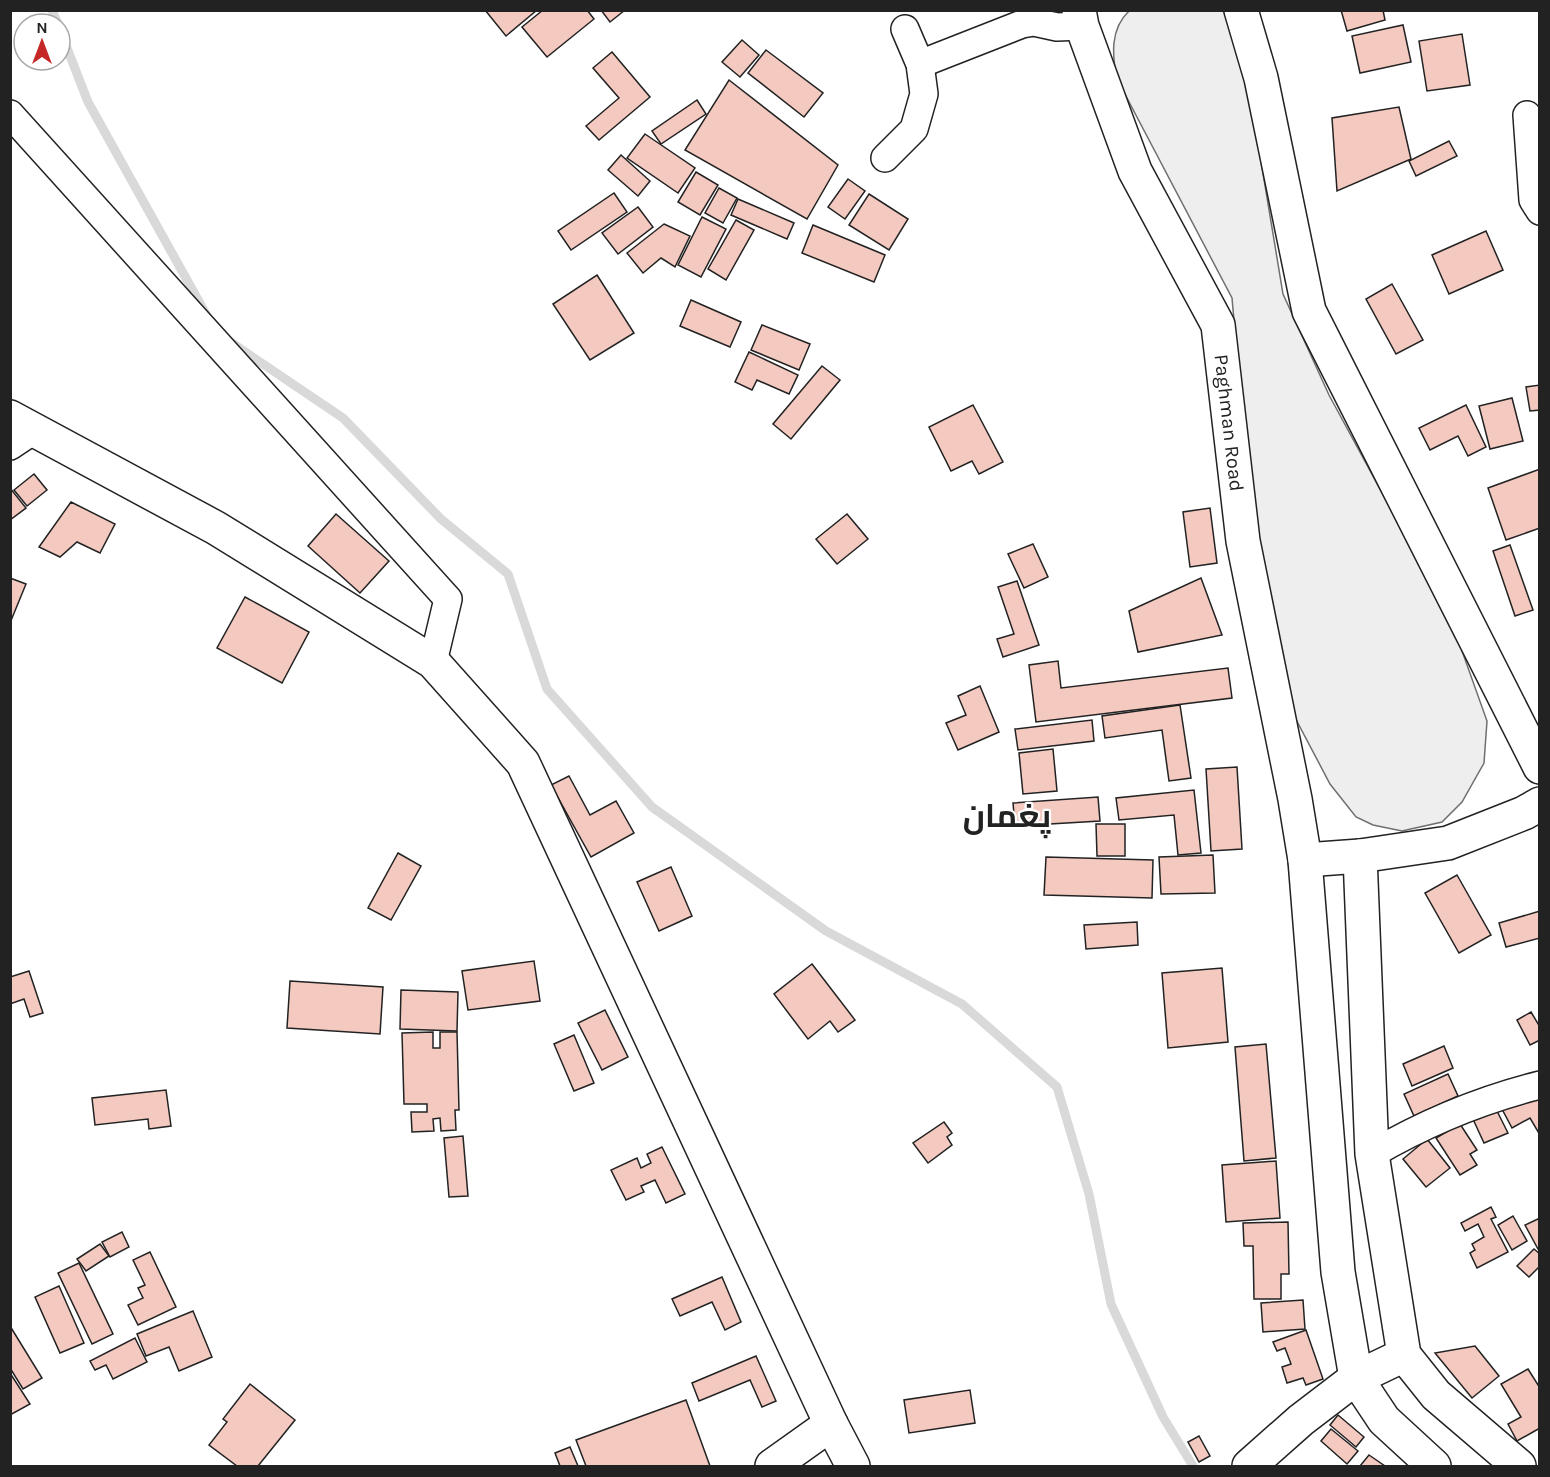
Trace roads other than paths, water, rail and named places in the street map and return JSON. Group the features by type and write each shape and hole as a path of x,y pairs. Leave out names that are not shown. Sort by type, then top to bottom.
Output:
{"main road":[{"path":"1241,10 1261,78 1309,311 1539,767"},
{"name":"Paghman Road","path":"1085,16 1136,171 1218,325 1243,541 1296,799 1305,860 1338,1272 1356,1378"},
{"path":"18,431 216,528 432,662 523,763 853,1467"},
{"path":"1305,860 1360,856 1448,843 1524,813 1539,804"},
{"path":"1360,856 1372,1154 1404,1354 1436,1395 1519,1467"},
{"path":"1249,1467 1301,1420 1356,1378 1404,1354"},
{"path":"1356,1378 1384,1420 1434,1467"},
{"path":"771,1467 831,1424"}],"street":[{"path":"920,64 1022,24 1034,22 1057,27 1085,16"},
{"path":"885,158 914,129 924,94 920,64 905,29"},
{"path":"10,114 448,599 432,662"},
{"path":"1527,115 1533,200 1539,211"},
{"path":"1372,1154 1413,1131 1503,1094 1539,1085"}],"waterway":[{"path":"72,61 88,102 207,316"},
{"path":"229,341 343,418 441,519 508,574 547,689 652,807 826,931 962,1004 1057,1087 1089,1194 1111,1304 1163,1417 1193,1466"}],"district":[{"name":"پغمان","path":"1007,816"}]}
